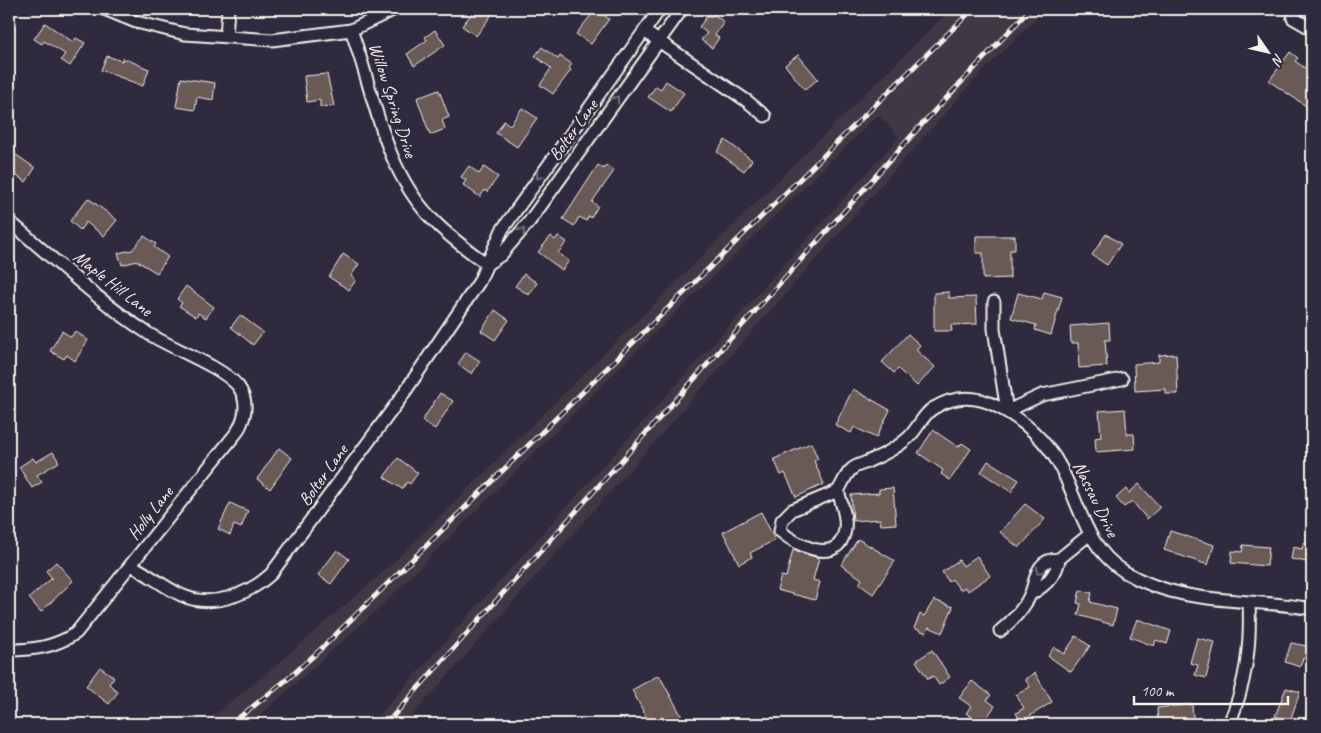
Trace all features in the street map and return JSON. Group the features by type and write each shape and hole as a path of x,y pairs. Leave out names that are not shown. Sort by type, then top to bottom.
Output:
{"street":[{"path":"104,9 161,29 193,35 272,40 351,30 395,9"},
{"path":"226,37 228,9"},
{"name":"Bolter Lane","path":"132,564 181,595 196,600 212,600 232,596 262,582 284,558 395,406 472,293 502,230 660,9"},
{"name":"Bolter Lane","path":"487,264 501,255 529,222 682,9"},
{"path":"1295,14 1312,29"},
{"name":"Willow Spring Drive","path":"351,30 382,130 404,180 430,217 453,239 487,264"},
{"path":"644,31 747,101 765,116"},
{"name":"Maple Hill Lane","path":"9,222 124,316 150,334 201,362"},
{"path":"994,302 994,329 1007,411 1042,395 1122,379"},
{"name":"Holly Lane","path":"9,650 46,647 64,641 76,633 242,424 246,406 238,387 222,373 201,362"},
{"name":"Nassau Drive","path":"838,491 852,469 908,438 930,410 945,403 964,398 984,400 1007,411 1025,424 1051,452 1061,468 1090,534 1110,560 1125,572 1174,592 1202,599 1290,605 1312,609"},
{"path":"838,491 846,523 843,537 837,546 824,550 807,548 792,541 780,530 782,520 792,510 838,491"},
{"path":"1000,631 1011,622 1031,594 1033,580 1043,564 1051,559 1059,559 1090,534"},
{"path":"1229,724 1247,669 1250,643 1249,603"}],"shaded area":[{"path":"951,9 1045,9 979,75 405,724 371,724 899,137 878,115 605,382 375,612 250,724 202,724 254,684 390,566"}],"building":[{"path":"475,9 496,9 476,36 462,26"},
{"path":"596,9 609,19 591,44 576,34"},
{"path":"713,14 724,22 715,35 719,38 712,48 701,40 707,33 699,27 708,15 711,17"},
{"path":"45,23 73,42 76,38 85,43 70,66 61,60 65,54 44,41 42,44 34,39"},
{"path":"435,30 445,45 414,66 407,54 427,40 425,37"},
{"path":"542,47 558,59 560,56 572,64 569,68 571,70 553,94 540,85 551,68 535,56"},
{"path":"1290,52 1298,58 1295,61 1312,73 1312,110 1269,81"},
{"path":"798,55 818,79 805,90 785,65"},
{"path":"107,56 122,61 123,58 149,69 143,86 101,70"},
{"path":"327,74 334,106 320,107 320,100 307,102 304,76"},
{"path":"181,78 215,83 213,100 197,97 195,110 176,107"},
{"path":"666,81 684,93 671,112 648,97 656,86 661,89"},
{"path":"439,90 449,117 442,120 445,129 430,135 417,98"},
{"path":"522,108 537,118 517,147 496,133 504,121 510,125"},
{"path":"725,140 752,160 744,171 717,152"},
{"path":"15,154 35,168 26,182 9,171 9,155 13,157"},
{"path":"598,165 604,169 606,165 614,171 592,202 598,206 591,218 589,216 586,221 579,217 574,226 563,219"},
{"path":"469,166 479,174 484,167 498,177 487,192 485,190 480,197 463,185 466,180 461,177"},
{"path":"88,198 117,220 104,236 86,222 80,230 70,221"},
{"path":"1106,234 1121,244 1107,265 1092,255"},
{"path":"144,236 156,244 154,247 168,257 157,273 137,261 122,265 118,253 132,250"},
{"path":"551,236 555,240 558,236 567,242 558,253 569,261 562,270 538,252"},
{"path":"976,236 1015,236 1015,250 1010,250 1010,278 983,279 983,253 976,253"},
{"path":"343,254 359,264 351,276 356,280 349,290 329,277"},
{"path":"524,274 537,283 529,295 515,286"},
{"path":"186,286 214,307 206,318 198,313 196,317 179,306 182,303 177,299"},
{"path":"949,292 949,298 976,297 977,324 951,325 952,331 934,331 934,293"},
{"path":"1044,292 1062,297 1051,335 1035,330 1036,325 1011,318 1018,293 1042,299"},
{"path":"495,310 509,320 495,340 481,331"},
{"path":"240,315 263,332 253,345 231,327"},
{"path":"1109,323 1110,340 1105,340 1107,366 1079,368 1078,343 1071,343 1070,326"},
{"path":"62,331 71,337 75,331 88,340 75,361 67,355 64,359 50,351"},
{"path":"908,334 920,345 916,350 935,367 917,386 898,369 894,373 882,362"},
{"path":"466,352 480,361 472,374 458,364"},
{"path":"1176,354 1178,394 1166,394 1166,389 1135,391 1134,364 1159,362 1159,355"},
{"path":"853,389 890,410 876,438 854,427 851,433 835,425"},
{"path":"440,393 453,401 435,429 422,421"},
{"path":"1125,409 1127,434 1134,434 1135,449 1096,452 1095,438 1101,437 1099,411"},
{"path":"933,430 958,447 962,443 971,449 950,480 941,474 943,470 918,453"},
{"path":"811,443 818,459 814,461 824,484 796,497 785,473 781,475 774,459"},
{"path":"279,448 292,458 270,489 257,479"},
{"path":"53,452 59,462 37,475 42,482 32,488 19,467 33,458 36,462"},
{"path":"398,458 418,473 410,484 407,482 402,489 384,477"},
{"path":"988,461 1019,480 1011,492 981,472"},
{"path":"1139,484 1160,507 1147,519 1132,501 1124,507 1116,498 1126,489 1129,493"},
{"path":"893,488 896,524 881,525 880,519 853,521 851,495 879,493 879,489"},
{"path":"230,503 248,511 241,528 234,525 230,535 218,529"},
{"path":"1025,504 1045,519 1019,548 1000,532"},
{"path":"761,512 775,540 750,553 752,557 739,564 723,532"},
{"path":"1170,531 1214,545 1208,565 1164,550"},
{"path":"858,539 895,561 873,594 859,584 862,579 841,565"},
{"path":"1303,543 1312,544 1312,563 1291,559 1293,547 1302,549"},
{"path":"1243,545 1269,547 1267,566 1231,563 1232,551 1242,552"},
{"path":"337,550 349,559 331,584 318,575"},
{"path":"793,550 819,558 813,580 820,582 815,600 777,590 781,576 786,577"},
{"path":"977,556 990,576 968,591 965,587 960,590 952,579 949,582 942,572 959,560 963,566"},
{"path":"56,562 73,581 41,612 29,598 52,578 46,571"},
{"path":"1080,590 1092,593 1090,602 1117,609 1113,625 1078,615 1081,604 1077,603"},
{"path":"934,600 953,607 942,633 929,627 926,633 914,628 920,614 924,616"},
{"path":"1137,619 1171,631 1167,644 1156,640 1154,646 1130,637"},
{"path":"1076,636 1090,646 1071,672 1048,656 1054,647 1064,654"},
{"path":"1197,638 1215,642 1206,678 1195,675 1198,665 1190,663"},
{"path":"1291,643 1312,647 1312,661 1303,658 1300,667 1285,662"},
{"path":"932,650 950,677 939,685 933,676 928,679 916,661"},
{"path":"100,667 114,677 109,684 118,692 109,704 86,686"},
{"path":"1035,673 1052,702 1030,716 1032,719 1022,724 1016,713 1024,708 1016,695 1030,687 1025,679"},
{"path":"659,675 686,724 650,724 632,690"},
{"path":"972,681 991,695 987,700 995,706 982,724 966,713 971,706 959,698"},
{"path":"1286,688 1300,692 1290,721 1275,716"},
{"path":"1192,704 1193,719 1158,722 1157,708"}],"railway":[{"path":"231,724 290,677 322,648 973,9"},
{"path":"386,724 923,123 1030,9"}]}
